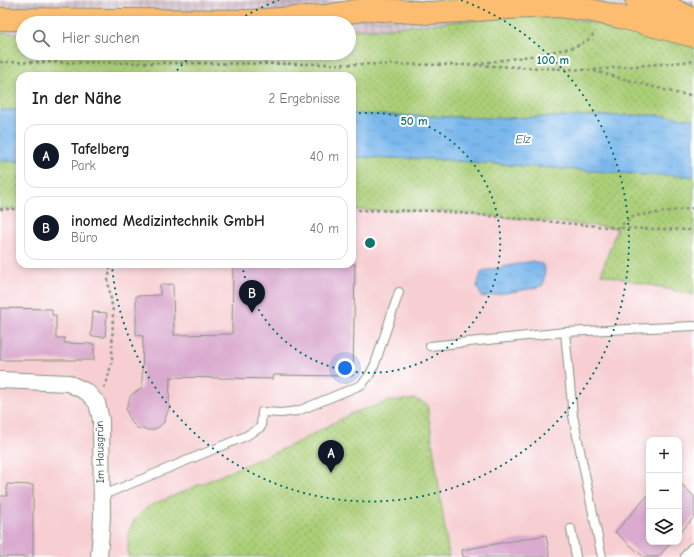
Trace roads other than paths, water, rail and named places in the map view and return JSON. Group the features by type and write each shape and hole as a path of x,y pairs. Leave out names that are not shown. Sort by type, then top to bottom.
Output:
{"main road":[{"path":"325,16 373,9 413,0"},
{"path":"373,9 428,13 559,6 589,10 620,17 655,10 694,20"},
{"path":"655,10 694,36"},
{"path":"0,19 16,19"}],"street":[{"name":"Im Hausgrün","path":"0,380 68,383 87,392 97,403 101,420 102,518 99,557"},
{"path":"689,557 694,551"}],"lane":[{"path":"101,496 246,436 261,427 262,412 281,413 298,411 361,385 369,376 375,364 399,292"},
{"path":"430,346 565,332 694,326"},
{"path":"565,332 573,416 602,557"},
{"path":"571,529 576,557"}],"water":[{"path":"0,110 16,110 16,161 0,161"},
{"name":"Elz","path":"356,114 491,118 655,115 694,119 694,176 646,175 431,159 356,157"},
{"path":"533,261 542,264 545,270 543,285 535,288 482,297 477,287 482,271"}],"place":[{"name":"inomed Medizintechnik GmbH","path":"252,313"},
{"name":"Tafelberg","path":"331,473"}]}
